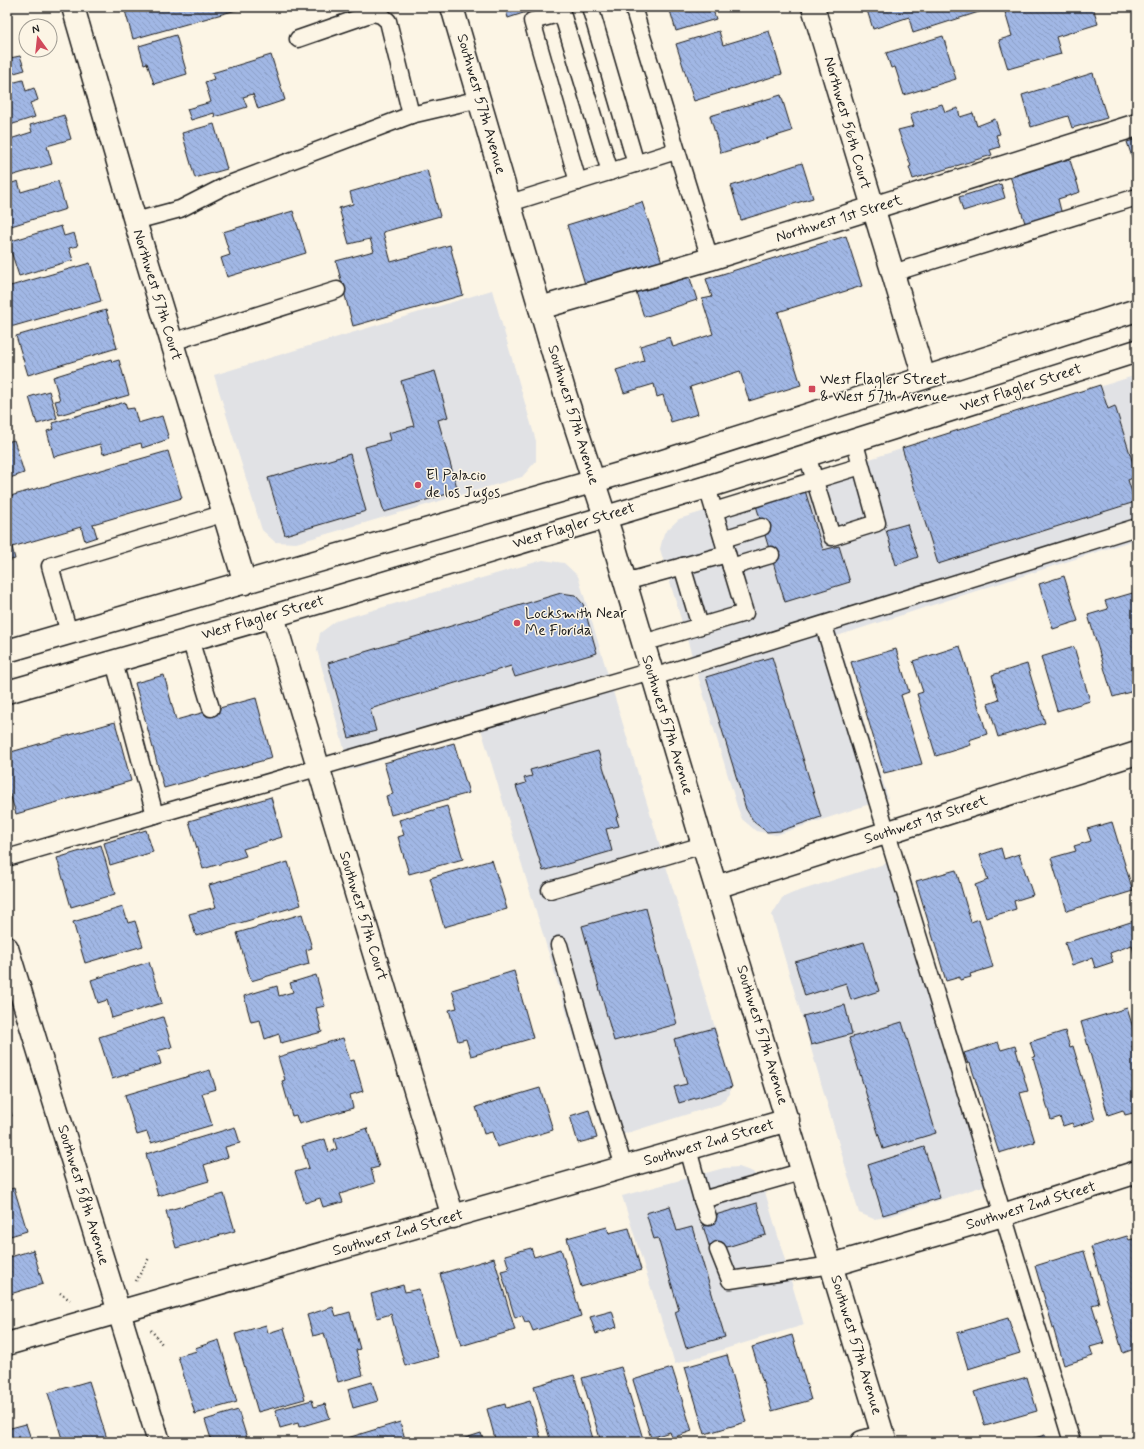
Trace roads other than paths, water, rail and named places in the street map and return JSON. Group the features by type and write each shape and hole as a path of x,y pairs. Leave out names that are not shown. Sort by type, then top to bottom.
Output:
{"street":[{"name":"Northwest 57th Court","path":"73,7 135,221 225,513 245,583"},
{"name":"Southwest 57th Avenue","path":"452,7 540,308 625,582 703,845 804,1171 884,1439"},
{"name":"Northwest 56th Court","path":"813,7 872,209 924,378"},
{"name":"Northwest 1st Street","path":"540,308 710,259 1137,125"},
{"path":"7,651 593,482 819,412 1137,310"},
{"name":"West Flagler Street","path":"7,692 273,616 605,518 1137,351"},
{"name":"Southwest 57th Court","path":"273,616 453,1217"},
{"name":"Southwest 1st Street","path":"716,887 1137,753"},
{"name":"Southwest 58th Avenue","path":"7,948 159,1442"},
{"name":"Southwest 2nd Street","path":"7,1344 788,1120"},
{"name":"Southwest 2nd Street","path":"832,1265 1003,1215 1137,1172"},
{"path":"862,1442 884,1439"}],"lane":[{"path":"590,7 636,164"},
{"path":"633,7 710,259"},
{"path":"298,39 372,13 381,15 388,21 411,115"},
{"path":"578,182 532,21 562,13 610,172"},
{"path":"135,221 180,209 227,185 411,115 480,99"},
{"path":"510,203 676,151"},
{"path":"893,274 1137,197"},
{"path":"172,342 338,290"},
{"path":"807,455 814,480 817,510 826,539 877,523 854,440"},
{"path":"714,511 861,466"},
{"path":"643,644 744,613 707,487"},
{"path":"69,633 50,566 225,513"},
{"path":"727,553 762,527"},
{"path":"7,858 318,767 824,626 1137,527"},
{"path":"625,582 727,553 771,555"},
{"path":"682,566 700,626"},
{"path":"824,626 1072,1442"},
{"path":"190,639 211,708"},
{"path":"114,662 156,815"},
{"path":"550,890 703,845"},
{"path":"560,945 596,1076 624,1167"},
{"path":"688,1149 708,1217"},
{"path":"702,1200 804,1171"},
{"path":"718,1250 730,1280 832,1265"}],"place":[{"name":"West Flagler Street & West 57th Avenue","path":"812,389"},
{"name":"El Palacio de los Jugos","path":"418,485"},
{"name":"Locksmith Near Me Florida","path":"517,623"}]}
